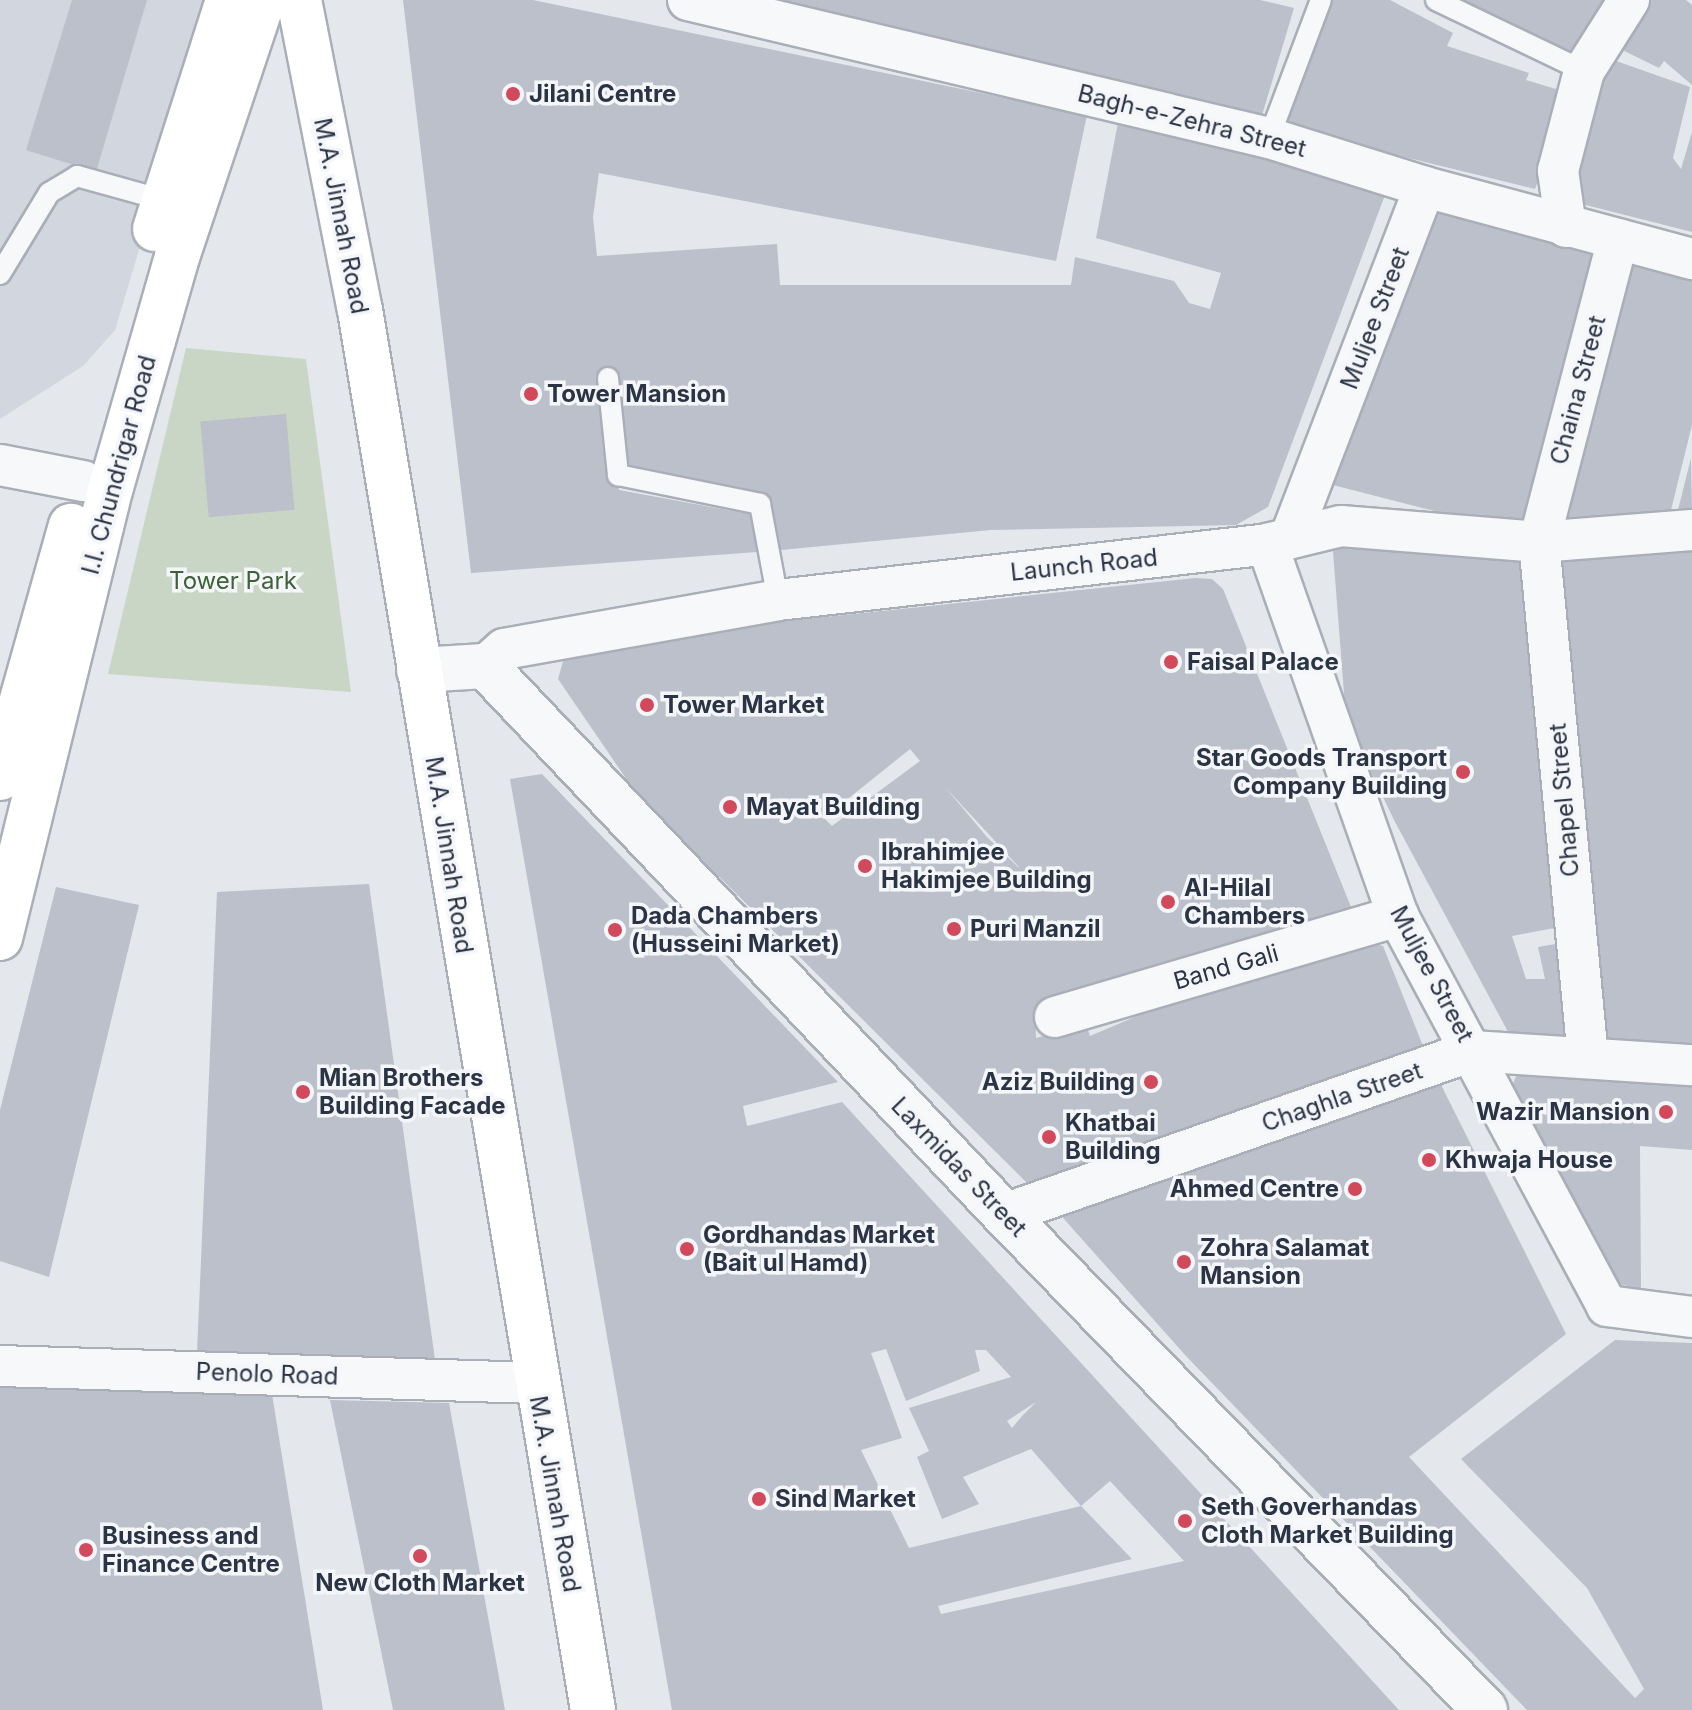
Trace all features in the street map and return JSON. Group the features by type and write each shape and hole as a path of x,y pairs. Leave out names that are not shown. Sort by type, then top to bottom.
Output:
{"main road":[{"name":"I.I. Chundrigar Road","path":"0,778 163,200 228,0"},
{"name":"I.I. Chundrigar Road","path":"0,938 111,487 177,257 263,0"},
{"name":"M.A. Jinnah Road","path":"299,0 360,310 534,1383 593,1710"}],"street":[{"name":"Bagh-e-Zehra Street","path":"688,0 1269,138 1425,187 1692,259"},
{"path":"1566,227 1558,171 1584,71 1629,0"},
{"name":"Muljee Street","path":"1425,187 1278,541 1398,916 1607,1306 1692,1317"},
{"name":"Chaina Street","path":"1539,542 1618,239"},
{"path":"0,465 83,481"},
{"name":"Launch Road","path":"485,666 504,649 778,600 1278,541 1341,526 1539,542 1692,530"},
{"name":"Chapel Street","path":"1539,542 1588,1058"},
{"path":"419,670 485,666"},
{"name":"Laxmidas Street","path":"485,666 1004,1214 1485,1710"},
{"name":"Band Gali","path":"1055,1017 1398,916"},
{"name":"Chaghla Street","path":"1004,1214 1473,1051 1692,1065"},
{"name":"Penolo Road","path":"0,1366 534,1383"}],"lane":[{"path":"1269,138 1321,0"},
{"path":"1436,0 1584,71"},
{"path":"0,274 49,193 77,176 163,200"},
{"path":"608,378 618,475 760,504 778,600"}],"shaded area":[{"path":"0,0 214,0 115,330 83,366 0,419"}],"green space":[{"name":"Tower Park","path":"186,348 306,359 351,692 108,674"}],"building":[{"path":"72,0 147,0 96,172 26,150"},
{"path":"403,0 533,0 1087,115 1056,261 599,173 593,217 597,256 777,244 780,285 1071,285 1075,257 1174,281 1189,303 1210,309 1221,273 1096,238 1120,112 1388,187 1268,507 1236,525 991,530 770,551 471,573","holes":["618,475 760,504 770,551 749,514 619,490"]},
{"path":"763,0 1260,0 1294,8 1260,122"},
{"path":"1328,0 1390,0 1453,33 1447,46 1529,73 1526,80 1569,93 1535,189 1282,127"},
{"path":"1453,0 1617,0 1580,58"},
{"path":"1639,0 1686,0 1692,5 1692,85 1664,61 1659,68 1610,44"},
{"path":"1602,56 1690,87 1673,158 1681,169 1692,132 1692,232 1574,202 1565,166"},
{"path":"1433,203 1600,254 1528,535 1325,483"},
{"path":"1616,259 1692,278 1692,425 1669,518 1547,529"},
{"path":"286,414 294,510 209,517 200,421"},
{"path":"1691,458 1692,513 1677,514"},
{"path":"1692,534 1692,1051 1601,1041 1551,554"},
{"path":"1332,539 1531,543 1570,925 1512,936 1526,979 1545,979 1538,947 1567,942 1585,1044 1513,1041 1394,820 1346,719"},
{"path":"1196,578 1212,579 1223,589 1353,912 1035,1012 1036,1038 1086,1024 1090,1036 1170,1002 1360,941 1383,946 1425,1051 1039,1195 638,796 558,679 564,658 680,632","holes":["910,749 920,761 832,826 824,818","945,787 1019,867 987,837"]},
{"path":"542,774 838,1082 743,1106 747,1126 842,1102 1399,1710 672,1710 510,779","holes":["886,1349 906,1401 980,1371 975,1350 986,1350 1011,1377 909,1408 929,1451 917,1457 942,1519 979,1504 963,1477 1031,1449 1081,1506 909,1548 861,1450 902,1438 871,1353","1036,1402 1022,1416 1012,1428 1007,1421","1110,1481 1184,1561 941,1614 938,1606 1132,1559 1081,1506"]},
{"name":"Mian Brothers Building Facade","path":"369,884 437,1374 197,1353 217,892"},
{"path":"56,887 139,905 49,1277 0,1261 0,1110"},
{"path":"1519,1068 1692,1078 1692,1150 1640,1146 1641,1289 1619,1284 1513,1084"},
{"path":"1435,1073 1566,1334 1409,1457 1635,1698 1644,1689 1587,1588 1461,1459 1615,1340 1692,1343 1692,1710 1527,1710 1186,1356 1056,1210"},
{"path":"0,1375 271,1388 323,1710 0,1710"},
{"name":"New Cloth Market","path":"330,1400 449,1403 505,1710 393,1710"}],"place":[{"name":"Jilani Centre","path":"513,94"},
{"name":"Tower Mansion","path":"531,394"},
{"name":"Faisal Palace","path":"1171,662"},
{"name":"Tower Market","path":"647,705"},
{"name":"Star Goods Transport Company Building","path":"1463,772"},
{"name":"Mayat Building","path":"730,807"},
{"name":"Ibrahimjee Hakimjee Building","path":"865,866"},
{"name":"Al-Hilal Chambers","path":"1168,902"},
{"name":"Puri Manzil","path":"954,929"},
{"name":"Dada Chambers (Husseini Market)","path":"615,930"},
{"name":"Aziz Building","path":"1151,1082"},
{"name":"Mian Brothers Building Facade","path":"303,1092"},
{"name":"Wazir Mansion","path":"1666,1112"},
{"name":"Khatbai Building","path":"1049,1137"},
{"name":"Khwaja House","path":"1429,1160"},
{"name":"Ahmed Centre","path":"1355,1189"},
{"name":"Gordhandas Market (Bait ul Hamd)","path":"687,1249"},
{"name":"Zohra Salamat Mansion","path":"1184,1262"},
{"name":"Sind Market","path":"759,1499"},
{"name":"Seth Goverhandas Cloth Market Building","path":"1185,1521"},
{"name":"Business and Finance Centre","path":"86,1550"},
{"name":"New Cloth Market","path":"420,1556"}]}
